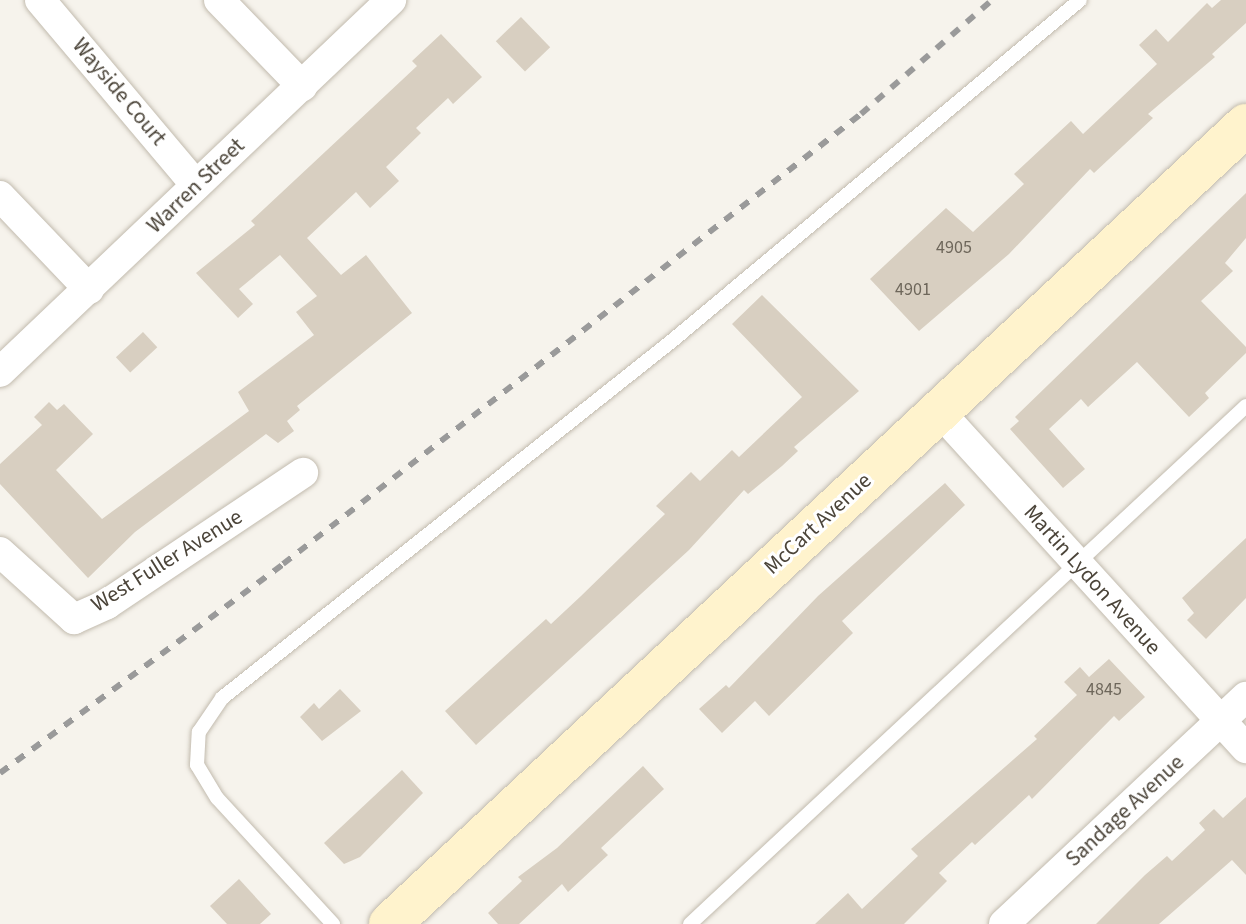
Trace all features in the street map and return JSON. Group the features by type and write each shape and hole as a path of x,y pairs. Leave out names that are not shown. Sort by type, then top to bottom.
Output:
{"main road":[{"name":"McCart Avenue","path":"390,924 1246,125"}],"street":[{"name":"Wayside Court","path":"40,0 196,185"},
{"path":"219,0 302,86"},
{"name":"Warren Street","path":"0,372 391,0"},
{"path":"0,196 89,289"},
{"name":"Martin Lydon Avenue","path":"939,411 1246,748"},
{"name":"West Fuller Avenue","path":"0,552 74,619 107,604 303,473"},
{"name":"Sandage Avenue","path":"1004,924 1246,697"}],"lane":[{"path":"333,924 217,798 197,765 199,732 222,698 673,340 1080,0"},
{"path":"690,924 1080,566 1246,406"}],"building":[{"path":"1221,0 1246,0 1246,23 1212,54 1215,57 1148,114 1153,118 1094,173 1090,169 1009,254 919,331 870,279 946,208 973,232 1024,184 1014,174 1071,121 1083,134 1157,64 1139,45 1156,29 1168,42 1207,3 1212,8"},
{"path":"521,17 550,47 525,72 496,41"},
{"path":"441,34 482,77 453,104 448,98 416,128 421,133 386,167 399,181 370,208 356,192 307,238 341,275 366,255 412,313 297,406 300,410 287,421 294,431 278,443 266,434 135,532 88,578 0,484 0,464 42,425 34,417 49,402 57,410 64,404 93,434 56,470 102,519 249,411 238,392 314,335 296,312 317,296 280,255 239,289 253,304 238,318 196,273 255,225 251,221 417,66 412,61"},
{"path":"1246,193 1246,238 1225,263 1233,271 1201,301 1246,347 1246,353 1205,393 1209,398 1189,417 1137,362 1088,407 1081,399 1049,429 1085,469 1063,488 1010,429 1019,421 1015,417"},
{"path":"762,295 859,391 794,447 798,451 782,466 748,494 744,490 689,550 476,745 445,711 546,619 551,624 581,596 665,514 656,506 691,472 700,481 732,450 739,457 802,397 732,324"},
{"path":"143,332 157,347 130,373 116,357"},
{"path":"945,483 965,505 842,621 853,633 769,716 755,701 722,733 699,709 726,685 729,688 818,596"},
{"path":"1246,538 1246,598 1206,639 1187,620 1194,613 1182,598"},
{"path":"1109,659 1145,697 1119,721 1114,716 1032,799 1029,795 975,845 972,842 939,873 947,881 904,924 815,924 848,893 862,909 918,856 911,849 1037,739 1034,736 1077,695 1064,682 1080,667 1089,677"},
{"path":"340,689 361,711 322,741 300,717 314,703 319,709"},
{"path":"643,766 664,789 601,848 608,855 568,892 562,884 519,924 498,924 488,913 522,881 518,877 557,848"},
{"path":"402,770 423,793 360,857 344,864 324,843"},
{"path":"1246,797 1246,875 1232,860 1159,924 1096,924 1167,856 1172,861 1205,830 1199,823 1214,809 1223,818"},
{"path":"239,879 271,914 260,924 227,924 210,906"}],"railway":[{"path":"0,773 283,564 861,114 992,0"}]}
